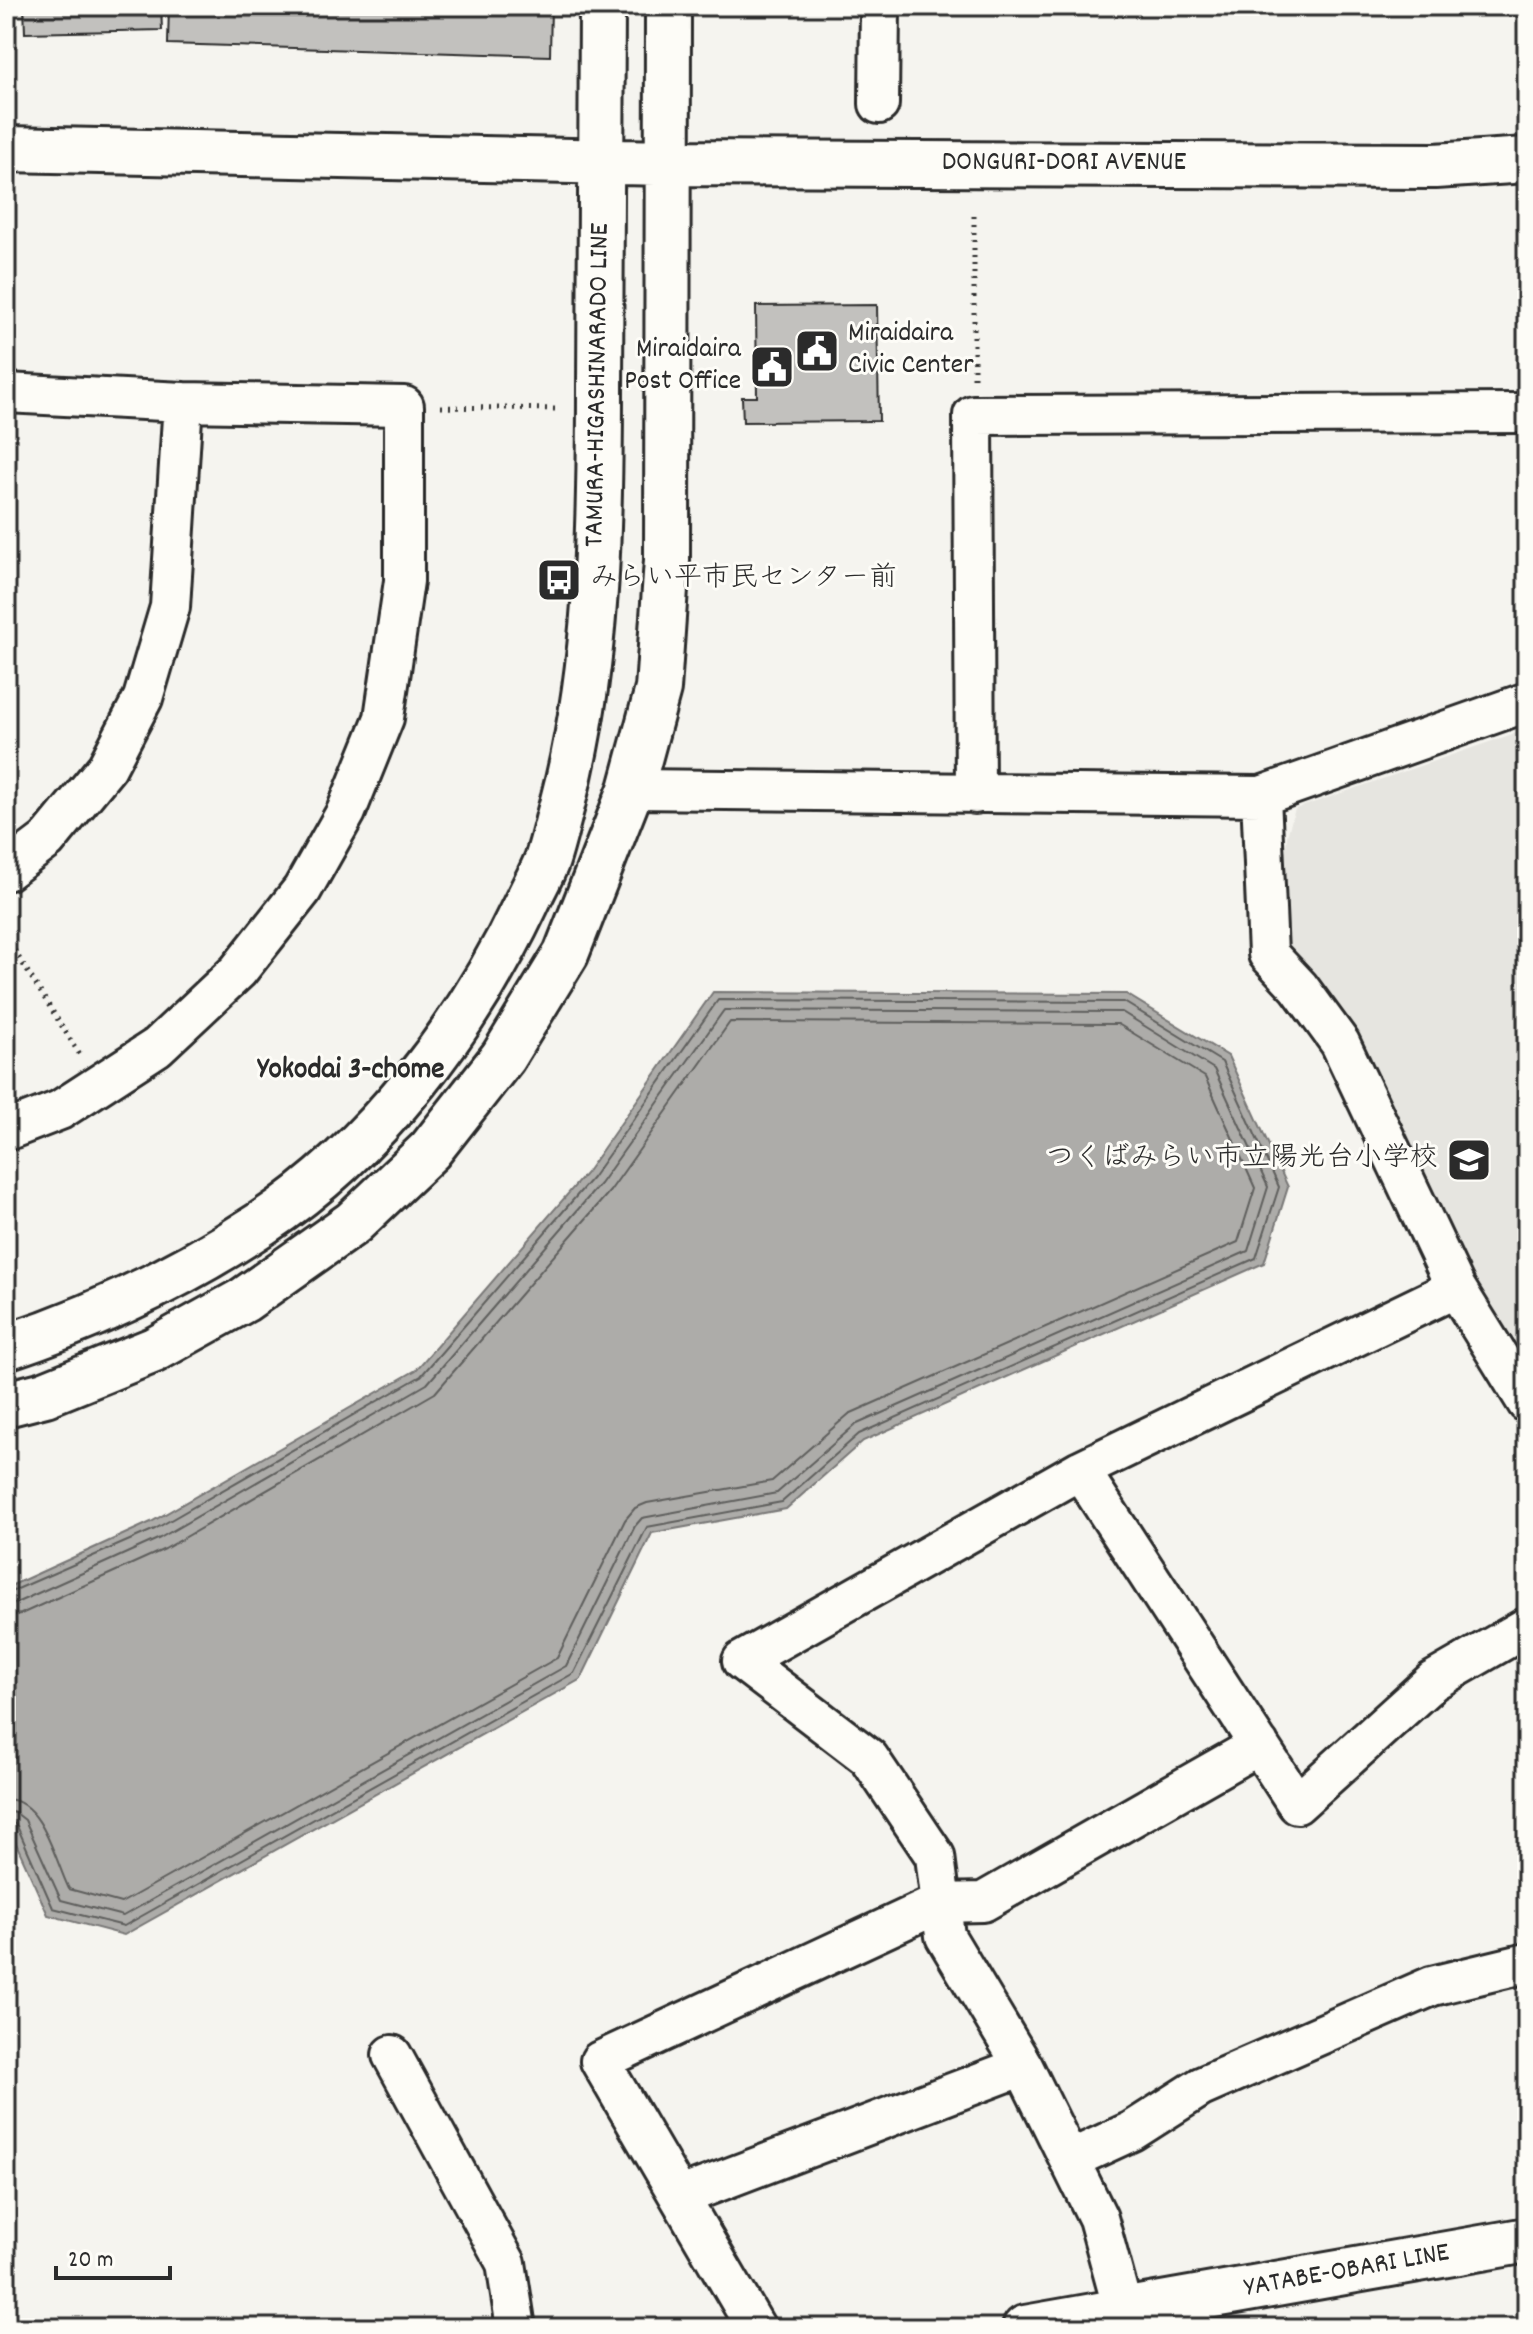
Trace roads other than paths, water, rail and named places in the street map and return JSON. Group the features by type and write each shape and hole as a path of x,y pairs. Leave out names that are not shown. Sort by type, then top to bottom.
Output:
{"street":[{"name":"TAMURA-HIGASHINARADO LINE","path":"6,1347 96,1314 200,1262 264,1222 327,1173 395,1105 461,1022 505,949 547,859 576,753 600,534 602,6"},
{"path":"6,1404 45,1394 154,1350 244,1300 353,1223 430,1150 503,1057 566,954 631,789 658,689 667,560 668,6"},
{"path":"879,104 880,6"},
{"name":"DONGURI-DORI AVENUE","path":"6,149 668,163 1435,166 1527,160"},
{"path":"6,393 183,402 404,406 404,581 387,703 384,718 346,812 302,890 238,971 157,1047 60,1110 6,1131"},
{"path":"6,871 47,840 107,767 143,698 170,607 183,402"},
{"path":"975,794 973,415 1527,413"},
{"path":"631,789 1261,796 1527,702"},
{"path":"1261,796 1268,954 1299,987 1340,1043 1456,1288 1527,1403"},
{"path":"1126,2320 1098,2218 1023,2066 945,1936 935,1856 869,1758 742,1661 1080,1470 1456,1288"},
{"path":"1080,1470 1297,1804 1433,1681 1527,1627"},
{"path":"756,2328 600,2061 940,1903 983,1902 1259,1745"},
{"path":"1069,2160 1132,2131 1201,2087 1432,1986 1527,1963"},
{"path":"392,2055 506,2263 516,2328"},
{"path":"681,2196 1023,2066"},
{"name":"YATABE-OBARI LINE","path":"1025,2328 1126,2320 1527,2240"}],"water":[{"path":"713,992 1126,994 1228,1056 1288,1187 1264,1263 863,1441 786,1509 652,1533 581,1679 124,1935 48,1915 6,1821 6,1588 151,1522 416,1370 586,1173"}],"place":[{"name":"Miraidaira Civic Center","path":"817,351"},
{"name":"Miraidaira Post Office","path":"772,367"},
{"name":"みらい平市民センター前","path":"559,580"},
{"name":"つくばみらい市立陽光台小学校","path":"1469,1160"}],"district":[{"name":"Yokodai 3-chome","path":"351,1071"}]}
